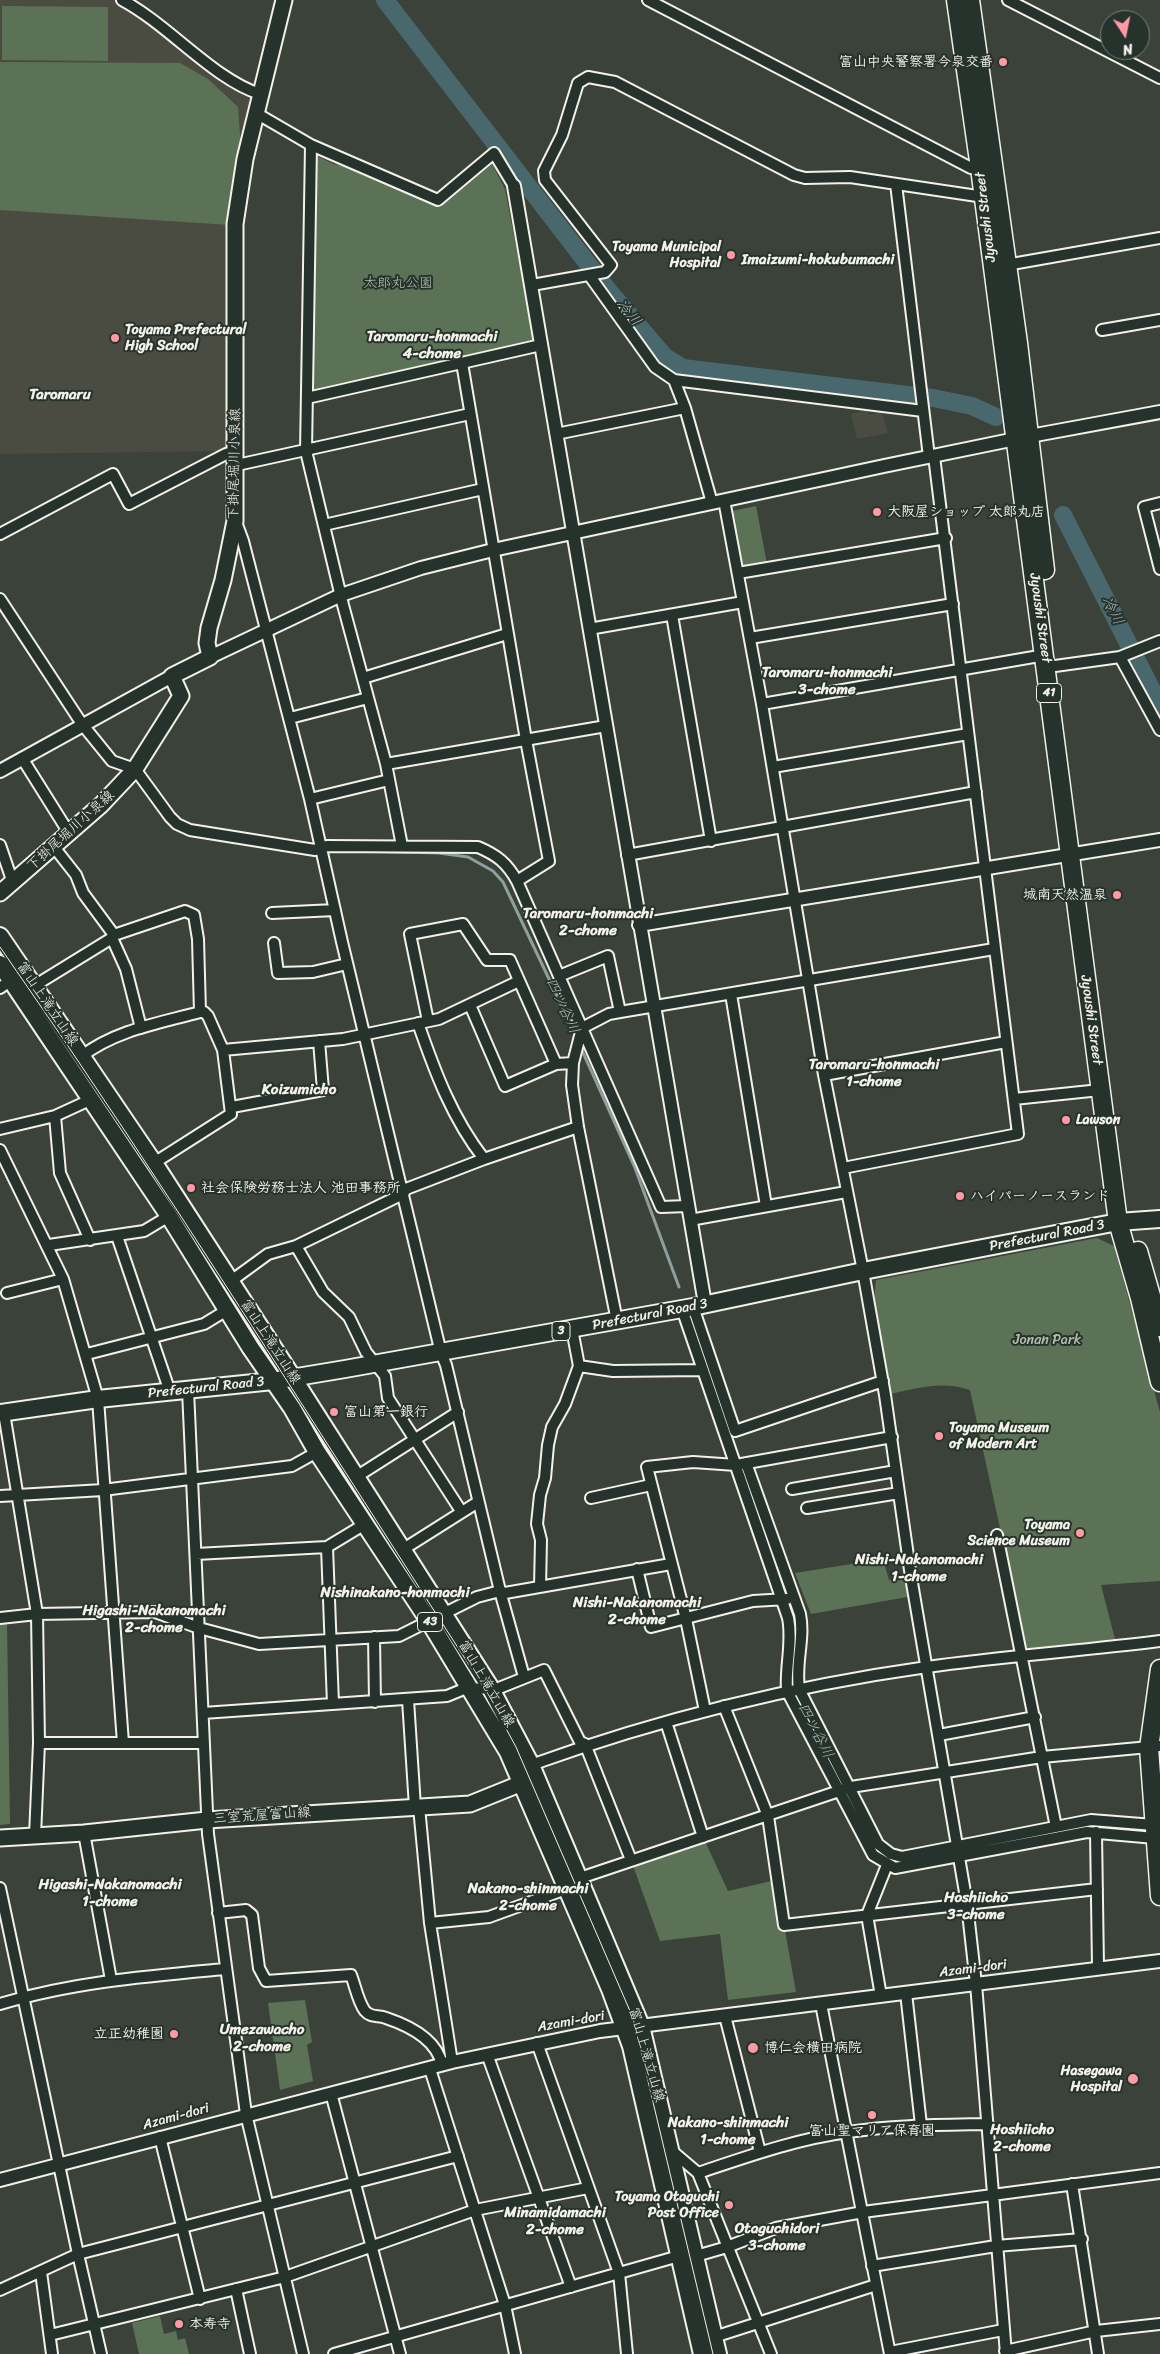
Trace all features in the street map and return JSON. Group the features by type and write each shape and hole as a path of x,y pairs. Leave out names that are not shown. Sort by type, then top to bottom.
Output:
{"highway":[{"name":"Jyoushi Street","path":"956,0 984,197 1022,438 1123,1222 1157,1306 1160,1327"},
{"name":"Jyoushi Street","path":"970,0 1006,265 1022,438"},
{"name":"Jyoushi Street","path":"1075,853 1100,1090 1123,1222 1160,1382"},
{"path":"1160,1669 1155,1747 1155,1831 1160,1896"}],"main road":[{"name":"下掛尾堀川小泉線","path":"210,657 207,643 208,628 223,580 235,521 235,224 245,159 284,0"},
{"path":"172,676 210,657"},
{"name":"下掛尾堀川小泉線","path":"0,893 101,805 135,769 181,696 172,676"},
{"name":"富山上滝立山線","path":"0,936 154,1163 402,1550 472,1688 508,1752 566,1889 633,2027 679,2256 702,2354"},
{"name":"富山上滝立山線","path":"0,964 6,984 92,1099 169,1216 227,1310 292,1408 317,1452 365,1524 490,1687 531,1765 580,1878 633,2027 670,2149 718,2354"},
{"name":"Prefectural Road 3","path":"2,1413 98,1398 293,1378 377,1364 693,1307 863,1271 1123,1222 1160,1219"},
{"name":"三室荒屋富山線","path":"0,1838 84,1833 206,1820 470,1804 522,1783"}],"street":[{"path":"122,0 142,11 228,78 245,89 260,94"},
{"path":"648,0 971,168 980,168"},
{"path":"1008,0 1160,78"},
{"path":"532,285 605,272 611,265 545,180 544,172 562,135 578,83 588,77 615,82 794,175 805,178 850,177 984,197"},
{"path":"256,113 312,145 438,200 494,153 514,186 688,1206 693,1307 703,1370 782,1599 790,1630 785,1673 786,1691 840,1792 868,1850 887,1865 895,1868 960,1858 1087,1832 1155,1831"},
{"path":"312,145 306,450 341,595 386,764 402,846"},
{"path":"843,1168 1018,1134 968,734 946,538 923,411 896,184"},
{"path":"1006,265 1160,238"},
{"path":"589,275 655,367 674,380 923,411"},
{"path":"1102,330 1160,320"},
{"path":"307,398 541,346"},
{"path":"462,363 507,634 549,861 517,881"},
{"path":"674,380 718,502 738,573 773,766 824,1075 883,1381 896,1471 968,1904 988,2124 1005,2352 1096,2331 1160,2324"},
{"path":"556,434 685,408"},
{"path":"210,657 341,595 421,568 493,550 718,502 1022,438 1160,412"},
{"path":"0,534 113,474 129,504 226,454 236,458 306,450 470,414"},
{"path":"324,525 483,489"},
{"path":"1160,503 1144,506 1160,569"},
{"path":"235,521 243,541 290,718 440,1353 446,1365 478,1502 524,1678"},
{"path":"738,573 946,538"},
{"path":"0,599 82,724 112,761 135,769 177,824 190,830 315,850 321,848 402,846 478,847 495,854 504,861 517,881 661,1207 688,1206"},
{"path":"589,629 743,602"},
{"path":"750,638 953,604"},
{"path":"672,615 711,840"},
{"path":"363,678 507,634"},
{"path":"762,704 961,670 1050,661 1120,657 1160,641"},
{"path":"1120,657 1160,730"},
{"path":"0,771 172,676"},
{"path":"290,718 368,698"},
{"path":"386,764 606,726"},
{"path":"773,766 968,734"},
{"path":"22,758 69,833"},
{"path":"310,800 389,780"},
{"path":"627,855 976,792"},
{"path":"639,925 794,898 1160,840"},
{"path":"0,845 13,883"},
{"path":"54,847 76,875 83,893 113,937 126,969 141,1028"},
{"path":"272,913 335,910"},
{"path":"34,986 113,937 184,911 194,916 198,939 200,1012"},
{"path":"428,1021 410,934 463,924 487,960 510,960 556,1064"},
{"path":"274,943 278,973 313,972 347,964"},
{"path":"616,1321 578,1127 572,1085 573,1063 582,1028 609,1014 994,948"},
{"path":"559,976 608,956 620,1012"},
{"path":"223,1050 364,1035 438,1019 519,981"},
{"path":"731,994 766,1206"},
{"path":"470,1005 505,1086 556,1064 573,1063"},
{"path":"82,1056 114,1036 200,1012 204,1012 208,1016 223,1050 232,1107 231,1114 154,1163"},
{"path":"418,1023 442,1089 468,1139 484,1159"},
{"path":"232,1107 324,1090 319,1041"},
{"path":"824,1075 1006,1042"},
{"path":"1014,1099 1100,1090"},
{"path":"0,1129 55,1116 92,1099"},
{"path":"55,1116 60,1173 90,1240"},
{"path":"230,1280 268,1254 296,1246 403,1194 406,1189 484,1159 578,1127"},
{"path":"0,1150 10,1174 49,1245 63,1279 87,1354 98,1398 103,1490 123,1744"},
{"path":"690,1220 846,1192"},
{"path":"49,1245 144,1231 169,1216"},
{"path":"117,1236 153,1337 170,1392"},
{"path":"296,1246 323,1292 349,1317 366,1352 385,1376 388,1398 461,1511"},
{"path":"7,1293 63,1279"},
{"path":"693,1307 736,1431 883,1381"},
{"path":"87,1354 204,1324 227,1310"},
{"path":"540,1587 541,1540 537,1524 540,1495 545,1478 548,1445 552,1427 565,1404 578,1366 572,1329"},
{"path":"578,1366 613,1371 703,1370"},
{"path":"188,1390 206,1820 246,2114 302,2354"},
{"path":"356,1477 458,1412"},
{"path":"2,1413 37,1614 39,1743 35,1836"},
{"path":"705,1711 686,1619 647,1467 693,1462 736,1465 892,1437"},
{"path":"0,1496 103,1490 292,1466 317,1452"},
{"path":"746,1463 795,1600 802,1630 798,1666 799,1689 851,1787 875,1840 891,1854 902,1857 1091,1820 1155,1831"},
{"path":"792,1489 896,1471"},
{"path":"591,1498 651,1485"},
{"path":"807,1508 900,1493"},
{"path":"402,1550 478,1502"},
{"path":"196,1554 327,1547 365,1524"},
{"path":"997,1535 1056,1826"},
{"path":"327,1547 333,1704"},
{"path":"0,1618 37,1614 155,1612 199,1628 259,1644 399,1636 477,1597 500,1590 505,1593 671,1564"},
{"path":"636,1569 651,1627 753,1601 795,1600"},
{"path":"374,1637 375,1702"},
{"path":"531,1765 585,1744 786,1691 928,1667 1160,1641"},
{"path":"203,1713 447,1696 472,1688 499,1688 544,1670 580,1742 585,1744 631,1860"},
{"path":"408,1700 417,1807 430,1923 441,2065"},
{"path":"724,1706 768,1816 784,1925 1097,1889"},
{"path":"939,1735 1035,1717"},
{"path":"666,1722 703,1837"},
{"path":"39,1743 203,1743"},
{"path":"580,1878 851,1787 1042,1757 1155,1747"},
{"path":"1096,1832 1098,1968"},
{"path":"84,1833 111,1980"},
{"path":"881,1996 867,1915 887,1865"},
{"path":"0,1888 3,1916 24,1997 58,2164 101,2354"},
{"path":"430,1923 490,1917 566,1889"},
{"path":"218,1913 246,1910 252,1915 259,1968 266,1981 351,1975 365,2010 372,2016 385,2017 430,2040 440,2054 458,2156 505,2305 515,2354"},
{"name":"Azami-dori","path":"0,2180 246,2114 537,2043 633,2027 1160,1960"},
{"path":"0,2004 24,1997 111,1980 225,1969"},
{"path":"906,1993 921,2126"},
{"path":"821,2004 890,2353 1003,2330"},
{"path":"725,2016 760,2152"},
{"path":"537,2043 619,2273 627,2354"},
{"path":"487,2054 571,2287"},
{"path":"331,2093 400,2354"},
{"path":"698,2173 760,2152 847,2132 921,2126 988,2124"},
{"path":"160,2137 200,2299"},
{"path":"670,2149 698,2173 772,2354"},
{"path":"0,2290 78,2254 458,2156"},
{"path":"696,2256 727,2247 776,2228 863,2212 1160,2173"},
{"path":"1072,2184 1096,2331 1098,2354"},
{"path":"50,2335 95,2326 284,2277 475,2210 588,2188"},
{"path":"872,2266 996,2246 1082,2240"},
{"path":"334,2354 679,2256"},
{"path":"41,2272 52,2354"},
{"path":"714,2338 876,2286"},
{"path":"236,2290 250,2354"}],"shaded area":[{"name":"Toyama Prefectural High School","path":"0,0 116,0 130,7 252,100 236,172 230,451 0,454"},
{"path":"867,410 869,415 882,412 888,433 857,439 851,414"}],"green space":[{"path":"2,6 108,7 108,61 2,60"},
{"path":"0,62 180,63 208,79 238,107 241,150 230,225 0,210"},
{"name":"太郎丸公園","path":"317,156 334,164 363,170 440,207 492,164 505,189 534,340 315,393 311,390 313,159"},
{"path":"756,506 767,564 743,569 732,511"},
{"name":"Jonan Park","path":"1097,1238 1114,1246 1160,1412 1160,1581 1101,1585 1115,1639 1029,1652 1026,1648 970,1390 959,1387 938,1386 917,1388 885,1395 872,1322 876,1280"},
{"path":"883,1559 889,1580 911,1575 913,1596 811,1614 795,1573"},
{"path":"0,1622 7,1622 10,1824 0,1825"},
{"path":"703,1837 728,1891 776,1880 796,1992 728,2000 720,1934 660,1941 631,1860"},
{"path":"305,2000 312,2042 307,2045 313,2081 280,2090 268,2003"},
{"path":"160,2316 164,2334 176,2331 178,2340 185,2338 189,2354 139,2354 132,2323"}],"waterway":[{"name":"冷川","path":"385,0 608,290 665,357 683,368 933,398 972,406 996,417"},
{"name":"冷川","path":"1063,515 1160,706"},
{"name":"四ツ谷川","path":"360,851 439,853 468,857 493,871 503,882 577,1038"},
{"name":"四ツ谷川","path":"580,1046 635,1168 679,1287"},
{"name":"四ツ谷川","path":"695,1331 727,1425"},
{"name":"四ツ谷川","path":"747,1485 794,1613 797,1632 791,1666 793,1687 824,1747"},
{"name":"四ツ谷川","path":"1065,1831 1090,1827 1160,1832"},
{"name":"四ツ谷川","path":"864,1828 872,1845 892,1860 922,1858"}],"tram line":[{"path":"0,947 63,1038 245,1315 484,1688 516,1747 633,2018 713,2354"}],"place":[{"name":"富山中央警察署今泉交番","path":"1003,62"},
{"name":"Toyama Municipal Hospital","path":"731,255"},
{"name":"Toyama Prefectural High School","path":"115,338"},
{"name":"大阪屋ショップ 太郎丸店","path":"877,512"},
{"name":"城南天然温泉","path":"1117,895"},
{"name":"Lawson","path":"1066,1120"},
{"name":"社会保険労務士法人 池田事務所","path":"191,1188"},
{"name":"ハイパーノースランド","path":"960,1196"},
{"name":"富山第一銀行","path":"334,1412"},
{"name":"Toyama Museum of Modern Art","path":"939,1436"},
{"name":"Toyama Science Museum","path":"1080,1533"},
{"name":"立正幼稚園","path":"174,2034"},
{"name":"博仁会横田病院","path":"753,2048"},
{"name":"Hasegawa Hospital","path":"1133,2079"},
{"name":"富山聖マリア保育園","path":"872,2115"},
{"name":"Toyama Otaguchi Post Office","path":"729,2205"},
{"name":"本寿寺","path":"179,2324"}],"district":[{"name":"Imaizumi-hokubumachi","path":"818,260"},
{"name":"Taromaru-honmachi 4-chome","path":"432,346"},
{"name":"Taromaru","path":"60,395"},
{"name":"Taromaru-honmachi 3-chome","path":"827,682"},
{"name":"Taromaru-honmachi 2-chome","path":"588,922"},
{"name":"Taromaru-honmachi 1-chome","path":"874,1074"},
{"name":"Koizumicho","path":"299,1090"},
{"name":"Nishi-Nakanomachi 1-chome","path":"919,1568"},
{"name":"Nishinakano-honmachi","path":"395,1593"},
{"name":"Nishi-Nakanomachi 2-chome","path":"637,1612"},
{"name":"Higashi-Nakanomachi 2-chome","path":"154,1620"},
{"name":"Higashi-Nakanomachi 1-chome","path":"110,1894"},
{"name":"Nakano-shinmachi 2-chome","path":"528,1898"},
{"name":"Hoshiicho 3-chome","path":"976,1906"},
{"name":"Umezawacho 2-chome","path":"262,2038"},
{"name":"Nakano-shinmachi 1-chome","path":"728,2132"},
{"name":"Hoshiicho 2-chome","path":"1022,2138"},
{"name":"Minamidamachi 2-chome","path":"555,2222"},
{"name":"Otaguchidori 3-chome","path":"777,2238"}]}
